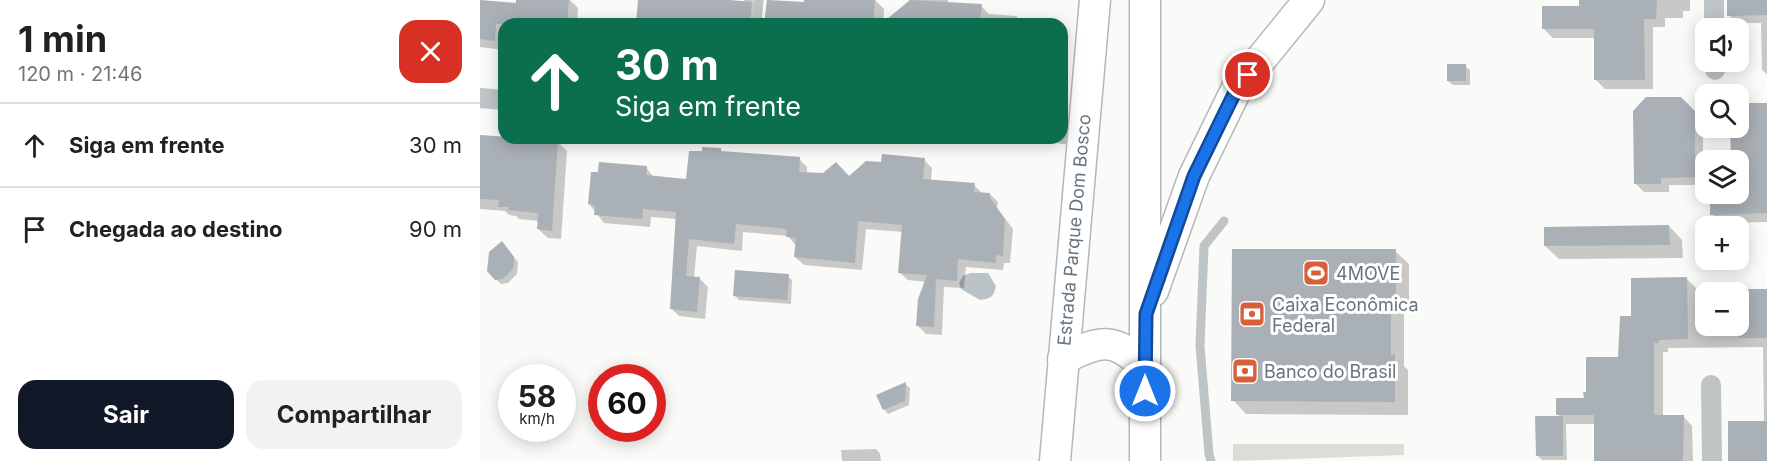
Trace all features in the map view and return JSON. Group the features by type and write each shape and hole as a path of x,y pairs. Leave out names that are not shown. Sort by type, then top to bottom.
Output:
{"main road":[{"name":"Estrada Parque Dom Bosco","path":"1055,461 1063,359 1072,134 1095,0"},
{"path":"1145,0 1145,461"},
{"path":"1146,314 1194,176 1236,90 1308,0"},
{"path":"1063,359 1085,348 1099,345 1115,346 1129,351 1145,368"}],"street":[{"path":"1714,0 1714,18"},
{"path":"480,98 498,100"},
{"path":"1711,385 1712,461"}],"lane":[{"path":"758,18 759,0"},
{"path":"1211,461 1200,346 1204,246 1224,221"}],"shaded area":[{"path":"970,273 988,273 996,286 991,296 980,300 961,289 959,283 963,276"},
{"path":"1233,444 1404,444 1404,455 1233,461"}],"building":[{"path":"480,0 516,3 516,0 569,0 568,18 498,18 495,41 480,39"},
{"path":"638,0 752,2 751,18 636,18"},
{"path":"767,0 804,2 804,0 875,0 874,18 765,18"},
{"path":"910,0 982,4 981,18 888,18"},
{"path":"1579,0 1657,0 1656,19 1644,19 1645,80 1594,80 1594,29 1542,29 1542,6 1579,6"},
{"path":"1727,0 1767,0 1767,15 1727,16"},
{"path":"1447,64 1466,64 1466,81 1447,81"},
{"path":"1646,97 1681,97 1695,111 1695,177 1661,178 1661,184 1634,184 1633,111"},
{"path":"1749,103 1767,103 1767,213 1710,215 1710,204 1749,204 1749,150 1731,150 1730,138 1749,138"},
{"path":"480,135 498,136 498,144 558,144 552,231 537,229 538,213 508,210 509,207 498,207 499,200 480,199"},
{"path":"702,147 721,148 721,151 800,157 799,172 823,173 836,162 849,176 866,161 881,162 882,154 925,158 923,179 975,183 974,192 990,193 990,198 1005,219 1003,256 996,255 996,263 958,259 957,281 936,279 934,327 916,326 918,299 927,275 898,273 902,225 858,221 855,263 794,257 796,238 786,237 787,229 736,224 734,244 689,239 686,276 700,277 697,312 670,309 676,212 643,209 642,219 594,215 595,205 588,204 591,172 598,172 599,162 647,166 646,175 686,179 689,151 702,151"},
{"path":"1669,225 1670,245 1544,246 1544,227"},
{"path":"502,241 514,257 513,269 503,279 495,280 487,271 489,252"},
{"path":"1232,249 1396,249 1396,296 1391,296 1391,355 1395,354 1395,402 1231,401"},
{"path":"735,270 789,274 787,300 733,296"},
{"path":"1687,277 1688,339 1659,340 1659,343 1654,343 1654,415 1684,415 1683,461 1594,461 1594,415 1556,415 1556,398 1584,398 1586,357 1618,357 1620,316 1631,316 1631,278"},
{"path":"1749,289 1767,289 1767,338 1738,338 1738,336 1749,336"},
{"path":"906,382 905,401 883,410 876,395"},
{"path":"1535,416 1563,416 1563,456 1536,456"},
{"path":"1728,421 1767,421 1767,461 1728,461"}],"place":[{"name":"4MOVE","path":"1316,273"},
{"name":"Caixa Econômica Federal","path":"1252,314"},
{"name":"Banco do Brasil","path":"1245,371"}],"route":[{"path":"1145,391 1146,314 1194,176 1236,90 1248,75"}]}
